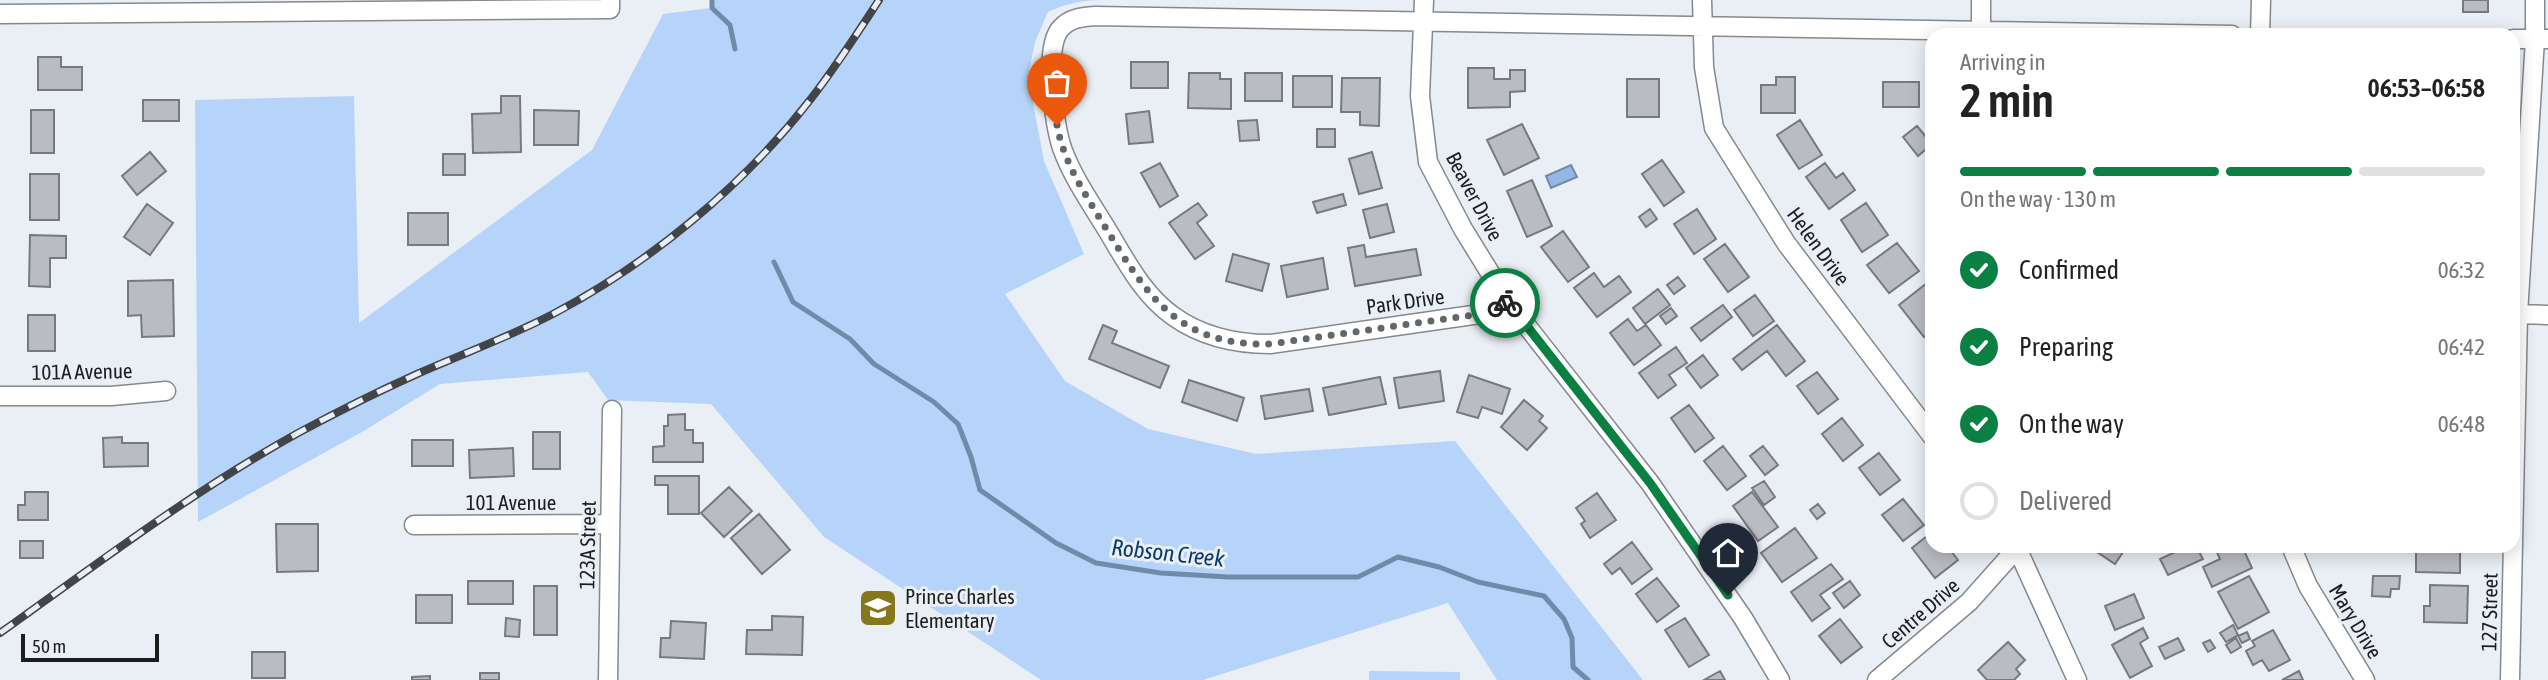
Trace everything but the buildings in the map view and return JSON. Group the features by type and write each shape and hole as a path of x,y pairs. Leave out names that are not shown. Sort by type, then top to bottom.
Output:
{"street":[{"name":"Beaver Drive","path":"1424,0 1420,96 1428,162 1463,229 1508,302"},
{"name":"Helen Drive","path":"1702,0 1704,67 1714,128 1786,243 1925,427"},
{"path":"1981,0 1981,28"},
{"path":"2260,0 2260,28"},
{"name":"127 Street","path":"2520,290 2541,39 2535,0"},
{"path":"0,14 610,5"},
{"path":"1141,9 1424,21 1925,32"},
{"name":"Park Drive","path":"1141,9 1085,16 1062,26 1053,42 1057,125 1062,147 1077,179 1139,282 1174,317 1223,339 1270,344 1480,314 1508,302"},
{"path":"2520,39 2541,39"},
{"path":"1508,302 1650,483 1743,618 1780,680"},
{"path":"2520,314 2548,315"},
{"name":"101A Avenue","path":"0,396 111,396 166,391"},
{"name":"123A Street","path":"608,680 611,410"},
{"name":"101 Avenue","path":"414,525 609,524"},
{"name":"Centre Drive","path":"1877,680 1969,602 2012,553"},
{"path":"2020,553 2077,680"},
{"name":"Mary Drive","path":"2294,553 2308,586 2365,680"},
{"name":"127 Street","path":"2510,680 2513,553"}],"shaded area":[{"path":"712,0 1104,0 1075,3 1048,12 1035,42 1028,76 1044,161 1084,254 1005,294 1065,381 1148,429 1256,454 1455,441 1643,680 1497,680 1448,603 1203,680 1041,680 824,537 711,404 608,400 588,372 440,384 362,432 198,522 195,100 354,96 359,323 592,150 663,14 711,8"},
{"path":"1571,165 1577,177 1551,188 1546,176"},
{"path":"1369,671 1460,672 1460,680 1369,680"}],"waterway":[{"name":"Robson Creek","path":"712,0 712,8 730,25 735,49"},
{"name":"Robson Creek","path":"774,262 793,302 850,339 874,364 934,402 958,424 980,490 1056,543 1096,563 1161,573 1228,577 1358,577 1398,557 1439,567 1478,582 1544,596 1564,619 1572,638 1573,667 1588,680"}],"railway":[{"path":"0,633 146,529 259,455 372,395 553,314 589,294 659,247 725,192 784,132 828,76 879,0"}],"way so far":[{"path":"1057,125 1062,147 1077,179 1139,282 1174,317 1210,335 1239,342 1270,344 1480,314 1505,303"}],"place":[{"name":"Prince Charles Elementary","path":"878,608"}],"route":[{"path":"1505,303 1508,302 1650,483 1728,595"}]}
